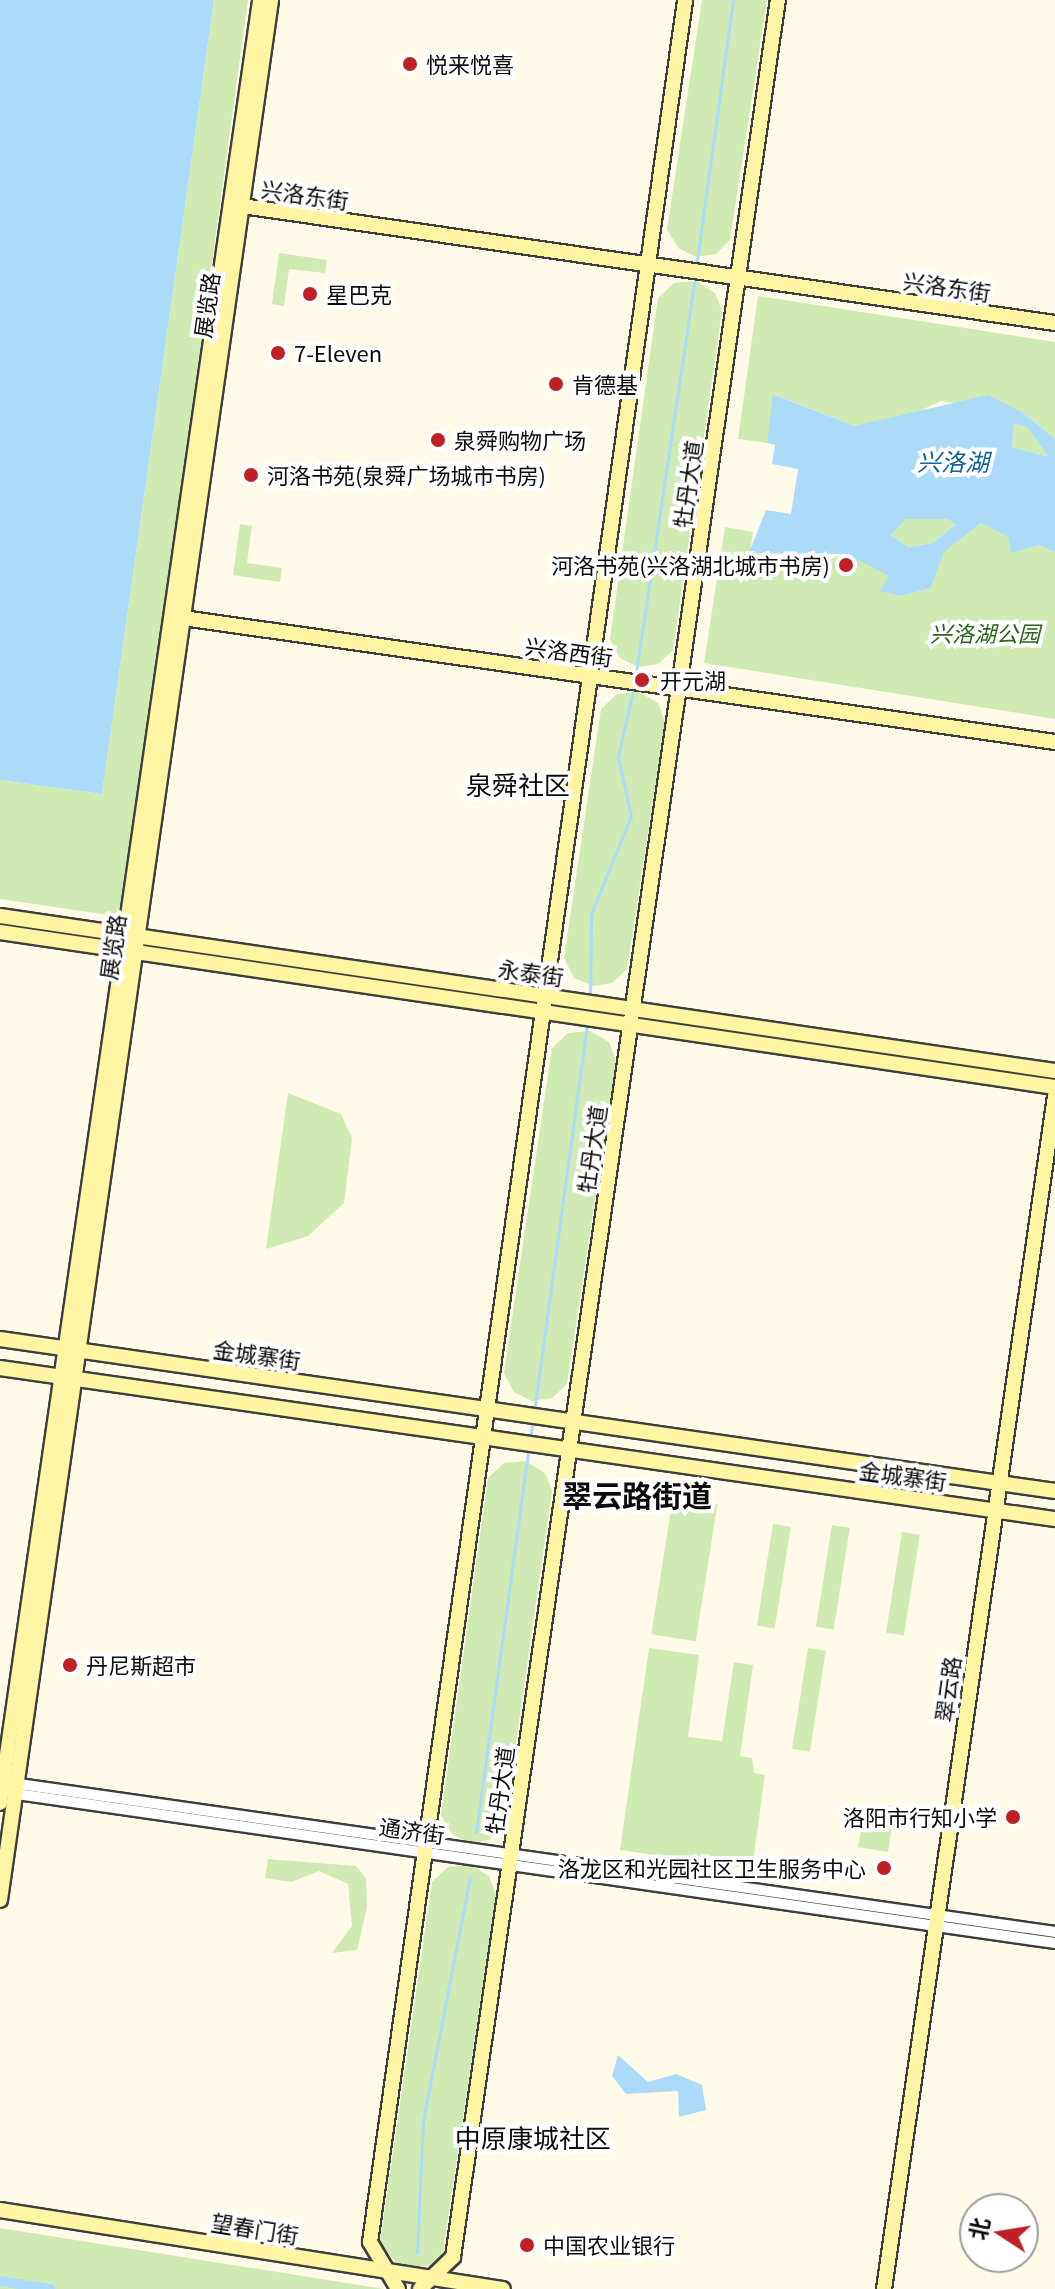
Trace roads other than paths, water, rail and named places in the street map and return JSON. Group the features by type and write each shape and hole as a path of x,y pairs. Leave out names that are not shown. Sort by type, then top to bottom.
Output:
{"main road":[{"name":"展览路","path":"239,204 260,0"},
{"name":"展览路","path":"0,1900 5,1790 68,1377 177,614 271,0"},
{"path":"394,2281 370,2242 685,0"},
{"name":"牡丹大道","path":"424,2284 453,2257 682,686 778,0"},
{"name":"兴洛东街","path":"239,204 1055,315"},
{"name":"兴洛东街","path":"739,274 1055,323"},
{"name":"兴洛西街","path":"177,614 634,678 1055,742"},
{"name":"兴洛西街","path":"682,686 1055,734"},
{"name":"永泰街","path":"0,916 1055,1071"},
{"name":"永泰街","path":"0,932 1055,1087"},
{"name":"翠云路","path":"1003,1484 1055,1096"},
{"name":"翠云路","path":"884,2289 1055,1149"},
{"name":"金城寨街","path":"0,1339 1055,1491"},
{"path":"0,1368 483,1439"},
{"name":"金城寨街","path":"483,1439 1055,1519"},
{"name":"翠云路","path":"894,2289 940,1922"},
{"name":"望春门街","path":"0,2210 394,2281"},
{"name":"望春门街","path":"0,2219 394,2281 503,2289"},
{"name":"望春门街","path":"424,2284 445,2289"}],"street":[{"name":"通济街","path":"5,1790 426,1847 940,1922 1055,1943"},
{"name":"通济街","path":"940,1922 1055,1932"}],"water":[{"path":"0,0 214,0 102,794 0,780"},
{"name":"兴洛湖","path":"773,394 854,426 988,395 1022,412 1055,439 1055,552 1039,545 1011,553 1008,537 981,523 944,552 931,588 902,596 880,591 889,576 847,554 749,553 766,510 791,514 798,469 772,464 775,445 767,443","holes":["1014,424 1026,426 1049,457 1012,447","906,519 948,519 955,525 933,543 908,547 891,535"]},
{"path":"618,2055 648,2082 676,2074 702,2085 706,2110 679,2117 678,2091 626,2094 612,2076"}],"waterway":[{"path":"697,260 733,0"},
{"path":"635,679 695,276"},
{"path":"590,1000 591,914 631,816 618,757 634,686"},
{"path":"534,1412 587,1023"},
{"path":"530,1440 533,1419"},
{"path":"476,1832 529,1447"},
{"path":"417,2253 423,2121 470,1877"},
{"path":"0,2281 50,2289"}],"place":[{"name":"悦来悦喜","path":"410,64"},
{"name":"星巴克","path":"310,294"},
{"name":"7-Eleven","path":"278,353"},
{"name":"肯德基","path":"556,384"},
{"name":"泉舜购物广场","path":"438,440"},
{"name":"河洛书苑(泉舜广场城市书房)","path":"251,475"},
{"name":"河洛书苑(兴洛湖北城市书房)","path":"846,565"},
{"name":"开元湖","path":"642,680"},
{"name":"丹尼斯超市","path":"70,1665"},
{"name":"洛阳市行知小学","path":"1013,1817"},
{"name":"洛龙区和光园社区卫生服务中心","path":"884,1868"},
{"name":"中国农业银行","path":"527,2245"}],"district":[{"name":"泉舜社区","path":"518,784"},
{"name":"翠云路街道","path":"637,1494"},
{"name":"中原康城社区","path":"533,2137"}],"park label":[{"name":"兴洛湖公园","path":"985,633"}]}
